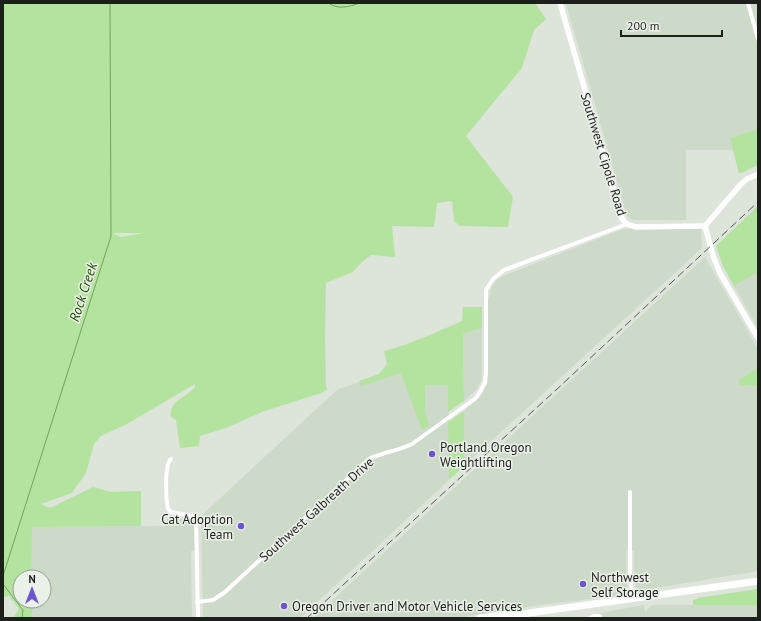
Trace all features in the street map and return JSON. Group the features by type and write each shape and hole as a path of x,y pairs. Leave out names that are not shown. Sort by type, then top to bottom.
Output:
{"highway":[{"path":"508,618 633,598 758,581"},
{"path":"480,618 518,613 524,616"}],"street":[{"name":"Southwest Cipole Road","path":"560,3 621,217 627,224 640,227 705,226"},
{"path":"748,3 758,39"},
{"path":"758,174 740,185 705,226 713,256 720,274 758,338"},
{"name":"Southwest Galbreath Drive","path":"197,602 213,600 225,592 369,459 378,454 412,444 476,398 483,386 486,372 486,290 495,276 504,270 627,224"},
{"path":"171,458 168,461 167,467 168,509 171,512 196,518 198,618"},
{"path":"630,492 630,578 633,598"},
{"path":"590,618 600,616"}],"shaded area":[{"path":"566,3 758,3 758,129 730,138 733,150 686,150 686,220 632,220 627,216"},
{"path":"623,229 701,229 702,248 464,466 464,411 481,396 488,382 488,300 492,287 496,281 503,276"},
{"path":"705,257 758,349 758,368 739,379 739,385 758,385 758,571 638,591 636,589 634,579 634,551 626,551 627,591 624,595 540,605 456,618 313,618"},
{"path":"758,272 758,328 734,286"},
{"path":"482,328 482,379 477,389 464,401 463,334"},
{"path":"448,354 449,480 300,618 203,618 201,516 338,389"},
{"path":"167,519 197,519 197,551 191,551 192,618 32,618 32,609 52,609 52,569 31,569 31,527 166,526"},
{"path":"644,605 645,612 652,605 758,605 758,618 594,618 600,613"}],"green space":[{"path":"3,3 538,3 536,4 546,19 534,30 522,68 466,136 513,197 508,227 460,226 454,221 452,201 437,203 434,227 392,226 395,257 371,255 353,272 326,283 325,338 327,390 262,412 226,428 200,436 199,446 180,448 176,420 171,417 172,407 178,400 195,387 195,384 127,424 101,436 94,444 86,473 72,493 41,504 50,508 93,487 111,492 141,491 141,526 32,527 31,569 12,569 12,600 9,596 3,597","holes":["112,233 144,233 121,237"]},
{"path":"758,129 758,165 739,174 730,138"},
{"path":"758,206 758,272 734,286 723,266 716,246"},
{"path":"463,307 482,307 482,328 463,334 464,401 448,412 448,385 425,385 425,412 429,425 422,430 401,373 361,386 359,381 379,374 387,364 384,351 414,341 462,321"},
{"path":"758,368 758,385 739,385 739,379"},
{"path":"464,411 464,466 449,480 448,422"},
{"path":"758,589 758,605 693,605 693,600 697,598"},
{"path":"19,609 32,609 32,618 13,618"}],"waterway":[{"name":"Rock Creek","path":"3,576 111,236 110,3"},
{"path":"328,3 336,7 348,7 360,3"},
{"name":"Rock Creek","path":"3,584 23,610 22,618"}],"railway":[{"path":"307,618 556,390 758,202"}],"place":[{"name":"Portland Oregon Weightlifting","path":"432,454"},
{"name":"Cat Adoption Team","path":"241,526"},
{"name":"Northwest Self Storage","path":"583,584"},
{"name":"Oregon Driver and Motor Vehicle Services","path":"284,606"}]}
